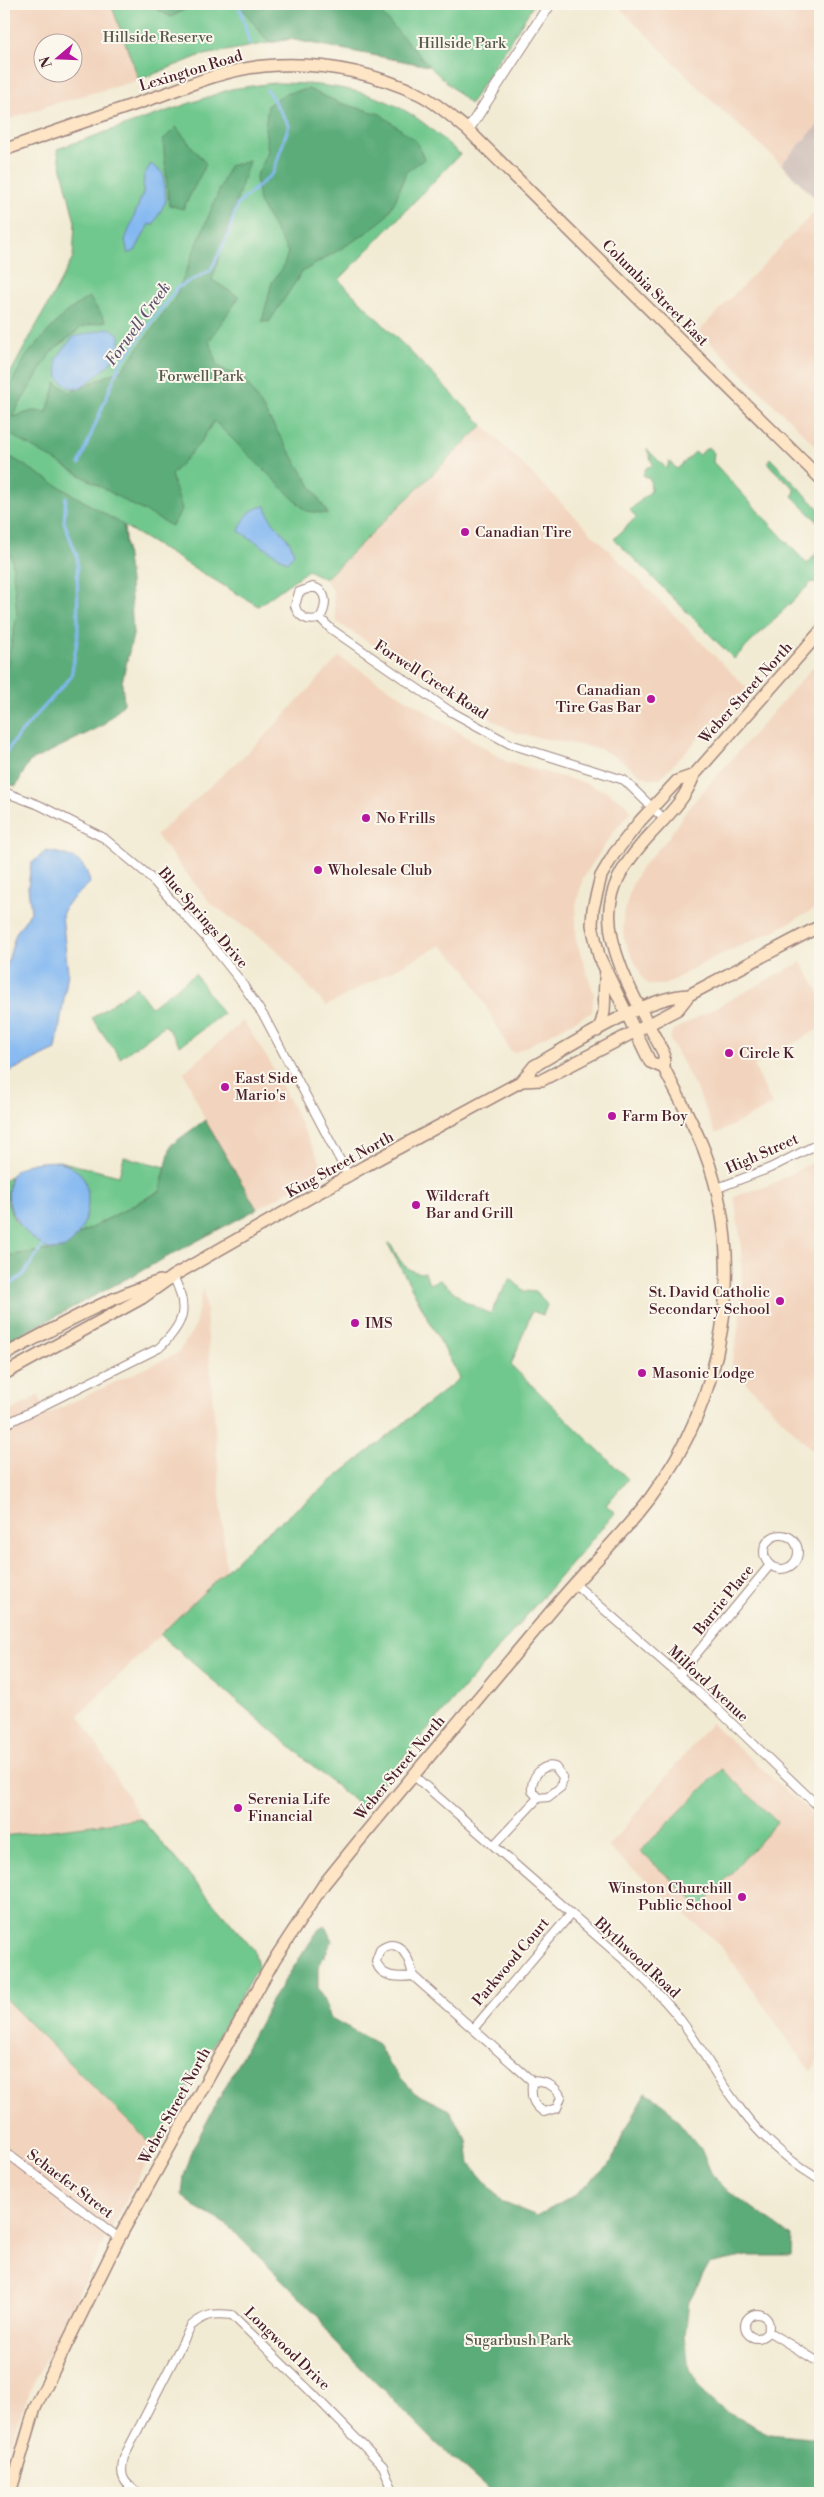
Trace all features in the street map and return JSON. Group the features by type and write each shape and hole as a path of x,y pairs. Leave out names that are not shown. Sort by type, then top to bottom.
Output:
{"main road":[{"name":"Lexington Road","path":"4,150 196,83 228,73 263,66 301,65 337,68 383,80 421,95 468,130"},
{"name":"Columbia Street East","path":"468,130 820,478"},
{"name":"Weber Street North","path":"9,2486 35,2408 119,2238 283,1946 324,1884 413,1775 650,1497 683,1446 709,1388 720,1340 726,1292 726,1253 715,1189 704,1152 664,1068 664,1054 641,1008 616,950 610,928 610,903 615,884 625,864 688,791 694,775 820,632"},
{"name":"Weber Street North","path":"664,1068 650,1062 626,1016 599,956 592,926 596,893 608,863 653,807 677,781 694,775"},
{"name":"King Street North","path":"522,1081 542,1080 678,1009 689,995 820,926"},
{"path":"597,1031 604,1016 602,990 606,972"},
{"name":"King Street North","path":"4,1374 142,1298 174,1276 349,1176 522,1081 534,1066 597,1031 641,1008 672,996 689,995"},
{"name":"King Street North","path":"4,1355 93,1308 133,1290 174,1276"}],"street":[{"path":"468,130 550,4"},
{"name":"Forwell Creek Road","path":"313,587 321,591 326,600 320,618 309,620 296,612 296,598 300,592 313,587"},
{"name":"Forwell Creek Road","path":"320,618 331,629 450,711 510,744 624,780 664,819"},
{"name":"Blue Springs Drive","path":"4,792 39,805 104,838 147,874 221,954 265,1018 349,1176"},
{"name":"High Street","path":"715,1189 770,1168 820,1143"},
{"path":"4,1426 159,1348 175,1333 182,1317 183,1300 174,1276"},
{"name":"Barrie Place","path":"778,1534 792,1537 798,1547 796,1562 786,1568 776,1568 770,1565 765,1556 767,1541 778,1534"},
{"name":"Barrie Place","path":"679,1675 770,1565"},
{"name":"Milford Avenue","path":"574,1584 679,1675 820,1808"},
{"path":"494,1846 538,1798 548,1797 561,1787 563,1777 556,1767 547,1767 540,1770 534,1777 532,1791 538,1798"},
{"name":"Blythwood Road","path":"413,1775 570,1915 623,1959 656,1991 677,2015 735,2103 752,2123 772,2144 820,2180"},
{"name":"Parkwood Court","path":"474,2028 570,1915"},
{"path":"387,1946 396,1946 404,1951 409,1958 413,1976 400,1978 381,1971 376,1961 380,1950 387,1946"},
{"name":"Parkwood Court","path":"413,1976 532,2081 546,2082 558,2091 561,2097 557,2108 544,2112 532,2103 532,2081"},
{"name":"Schaefer Street","path":"4,2152 119,2238"},
{"name":"Longwood Drive","path":"139,2493 127,2485 120,2470 124,2457 191,2326 200,2318 210,2313 232,2314 383,2466 394,2493"},
{"path":"768,2331 820,2363"}],"shaded area":[{"path":"4,4 111,4 139,80 50,105 4,121"},
{"path":"616,4 820,4 820,123 781,164 714,103"},
{"path":"820,123 820,203 781,164"},
{"path":"820,206 820,450 699,331"},
{"name":"Canadian Tire","path":"483,425 747,688 660,778 653,779 641,775 617,757 600,749 516,733 341,625 336,620 333,591 325,579"},
{"path":"339,657 507,762 588,784 608,792 625,803 630,811 629,814 614,831 583,878 576,907 576,940 594,994 592,1012 514,1053 509,1049 466,969 441,945 326,1006 275,948 211,904 156,835 262,739"},
{"path":"820,659 820,906 772,932 711,959 664,985 649,985 643,979 624,939 623,917 631,887 640,869 669,837 686,811"},
{"path":"801,962 820,994 820,1028 754,1066 772,1105 716,1134 698,1092 670,1040 672,1031"},
{"path":"243,1021 268,1059 321,1164 318,1175 257,1209 205,1120 184,1072"},
{"name":"St. David Catholic Secondary School","path":"820,1158 820,1458 731,1368 740,1320 742,1282 741,1243 734,1196 768,1186"},
{"path":"204,1286 226,1570 79,1715 141,1819 4,1836 4,1415 39,1395 45,1415 178,1353 194,1328"},
{"name":"Winston Churchill Public School","path":"711,1723 820,1821 820,2056 811,2072 721,1946 608,1847"},
{"path":"4,1998 148,2141 162,2133 102,2245 30,2391 4,2458"}],"green space":[{"name":"Hillside Reserve","path":"111,4 534,4 470,104 429,66 290,39 199,56 139,80"},
{"path":"147,4 206,4 190,7 171,17"},
{"path":"239,4 373,4 429,66 290,39 269,43"},
{"name":"Forwell Park","path":"273,83 326,86 377,98 416,117 460,154 339,280 483,425 325,579 308,570 258,606 124,526 133,635 111,709 29,762 16,786 4,783 4,385 73,258 75,222 57,149 231,89"},
{"path":"308,89 340,103 380,114 416,141 424,159 406,172 396,199 386,217 362,236 302,272 269,322 262,321 272,282 283,268 288,252 259,202 256,177 268,152 265,127 268,105 284,94"},
{"path":"176,127 206,164 183,209 169,205 163,140"},
{"path":"249,161 212,280 239,297 209,341 217,366 246,381 328,514 306,511 214,421 200,443 171,475 182,509 172,526 4,431 4,396 27,355 65,313 89,297 106,321 82,327 51,352 12,417 33,411 47,412 56,383 70,392 123,369 175,298 229,166"},
{"path":"708,447 714,453 713,462 807,564 820,549 820,584 812,582 734,659 614,539 636,517 630,510 651,491 650,479 643,475 646,468 653,465 647,449 667,469 669,461 677,469 695,452 699,455"},
{"path":"4,453 123,525 130,581 133,635 122,682 124,704 102,726 29,762 16,786 4,783 4,668 7,665 17,615 12,560 4,534"},
{"path":"770,458 820,510 820,524 792,496 795,492 794,488 773,469 768,461"},
{"path":"195,974 223,1014 180,1046 165,1025 120,1058 92,1018 136,987 151,1007"},
{"path":"205,1120 257,1209 4,1344 4,1256 65,1248 78,1235 160,1191 171,1145"},
{"path":"124,1157 166,1167 160,1191 78,1235 85,1218 70,1166 59,1161 119,1176"},
{"path":"10,1176 7,1200 14,1220 50,1250 4,1256 4,1180"},
{"path":"390,1243 399,1260 407,1268 412,1271 425,1273 430,1284 440,1280 466,1302 490,1314 510,1278 524,1291 537,1292 547,1305 543,1315 532,1311 511,1365 628,1479 606,1505 615,1513 361,1807 160,1635 254,1543 460,1378 388,1244"},
{"path":"722,1769 777,1822 701,1907 640,1851"},
{"path":"141,1819 254,1950 258,1966 162,2133 149,2142 4,1998 4,1836"},
{"name":"Sugarbush Park","path":"325,1926 332,1941 318,1968 318,1987 331,2018 378,2044 389,2065 415,2093 449,2110 467,2140 470,2164 504,2203 537,2216 574,2196 613,2160 623,2134 646,2093 664,2104 701,2149 712,2175 726,2189 792,2236 791,2256 747,2256 709,2264 689,2301 685,2336 689,2369 706,2396 722,2410 769,2434 820,2439 820,2493 492,2493 435,2442 332,2339 318,2316 227,2225 194,2206 182,2195 184,2176 194,2146 271,2001 319,1929"}],"water":[{"path":"151,164 163,173 166,201 153,225 149,224 135,251 128,254 125,240 143,193 144,175"},
{"path":"110,328 120,335 120,344 112,360 100,373 78,389 68,387 58,378 56,359 73,337"},
{"path":"266,506 271,520 292,546 294,554 287,562 239,531 248,514 255,509"},
{"path":"46,851 75,859 88,874 90,883 67,904 62,915 68,972 56,1050 4,1074 4,975 16,933 31,912 28,887 31,864"},
{"path":"59,1161 80,1173 84,1179 87,1188 88,1207 83,1226 73,1241 64,1248 50,1250 33,1239 19,1224 10,1206 8,1197 9,1186 12,1175 21,1167 37,1162"}],"waterway":[{"name":"Forwell Creek","path":"239,4 250,44"},
{"name":"Forwell Creek","path":"79,464 120,364 177,288 211,270 228,235 237,205 273,173 289,125 267,90"},
{"name":"Forwell Creek","path":"4,755 17,737 71,677 78,635 77,556 64,522 66,497"},
{"path":"4,1288 22,1276 43,1246"}],"place":[{"name":"Canadian Tire","path":"465,532"},
{"name":"Canadian Tire Gas Bar","path":"651,699"},
{"name":"No Frills","path":"366,818"},
{"name":"Wholesale Club","path":"318,870"},
{"name":"Circle K","path":"729,1053"},
{"name":"East Side Mario's","path":"225,1087"},
{"name":"Farm Boy","path":"612,1116"},
{"name":"Wildcraft Bar and Grill","path":"416,1205"},
{"name":"St. David Catholic Secondary School","path":"780,1301"},
{"name":"IMS","path":"355,1323"},
{"name":"Masonic Lodge","path":"642,1373"},
{"name":"Serenia Life Financial","path":"238,1808"},
{"name":"Winston Churchill Public School","path":"742,1897"}],"park label":[{"name":"Hillside Park","path":"462,43"}]}
